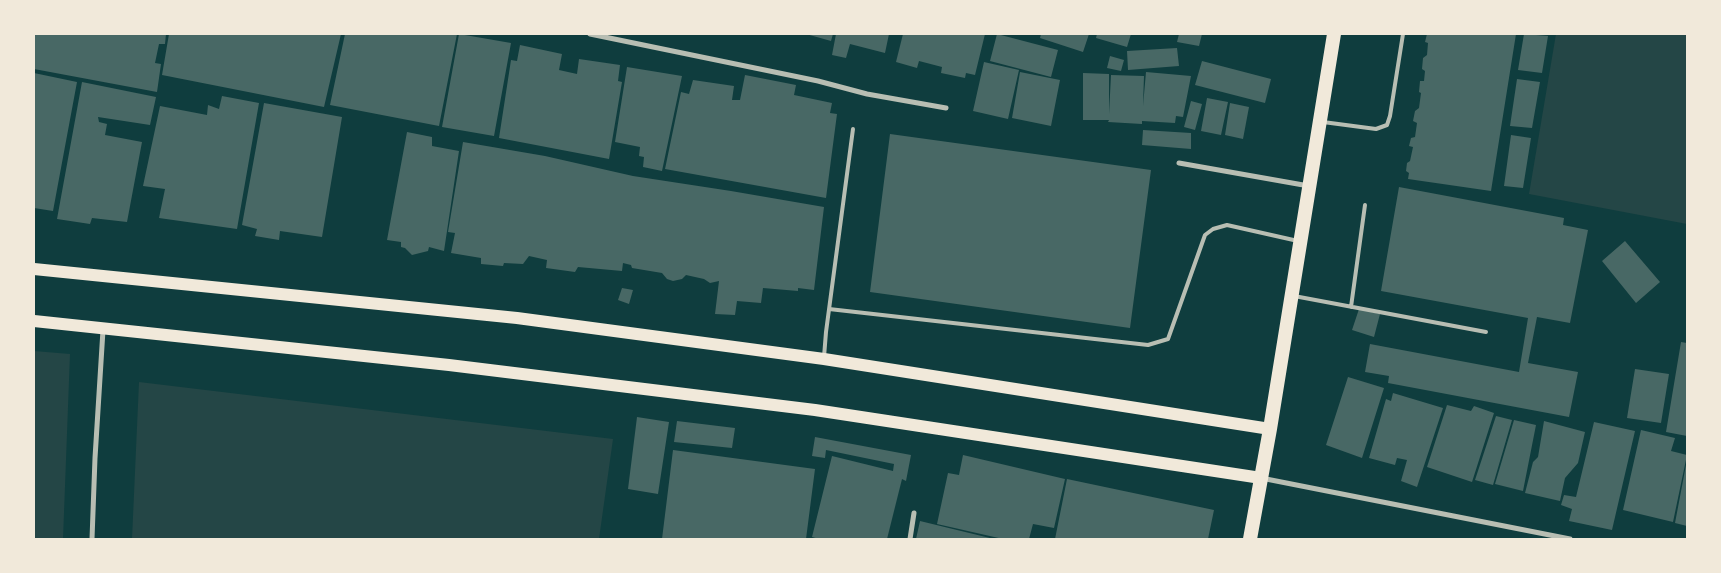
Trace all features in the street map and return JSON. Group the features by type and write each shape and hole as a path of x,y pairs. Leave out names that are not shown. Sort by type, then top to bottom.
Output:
{"highway":[{"path":"1250,539 1270,429 1334,34"}],"main road":[{"path":"34,269 517,318 824,359 1270,429"},
{"path":"34,321 449,365 815,410 1261,478"}],"street":[{"path":"590,34 818,81 867,94 946,108"},
{"path":"1179,164 1309,186"},
{"path":"92,539 103,327"},
{"path":"1261,478 1570,539"},
{"path":"910,539 914,513"}],"lane":[{"path":"1319,121 1376,129 1387,125 1403,34"},
{"path":"824,359 853,129"},
{"path":"1350,307 1364,205"},
{"path":"829,309 1148,345 1168,339 1205,235 1213,229 1227,225 1300,242"},
{"path":"1291,296 1486,332"}],"shaded area":[{"path":"1556,34 1687,34 1687,224 1529,194"},
{"path":"34,351 70,354 63,539 34,539"},
{"path":"139,382 613,439 599,539 132,539"}],"building":[{"path":"34,34 166,34 165,44 159,44 155,63 161,64 157,92 34,69"},
{"path":"169,34 341,34 324,107 162,75"},
{"path":"345,34 457,34 439,126 330,105"},
{"path":"459,34 511,43 494,136 442,127"},
{"path":"806,34 833,34 831,41"},
{"path":"836,34 889,34 885,53 850,44 846,58 832,55"},
{"path":"903,34 985,34 975,75 966,73 965,78 941,73 942,67 919,61 917,68 896,62"},
{"path":"997,34 1058,50 1051,77 990,61"},
{"path":"1041,34 1089,34 1083,52 1040,38"},
{"path":"1097,34 1131,34 1127,47 1096,38"},
{"path":"1179,34 1202,34 1199,46 1177,42"},
{"path":"1427,34 1516,34 1491,191 1408,179 1407,163 1410,161 1413,147 1409,146 1411,138 1415,137 1417,123 1413,121 1415,111 1419,108 1420,81 1424,81 1425,71 1422,69 1423,58 1427,55 1428,43 1425,42"},
{"path":"1524,34 1548,36 1542,73 1518,70"},
{"path":"520,45 562,54 559,70 577,74 579,59 620,65 618,81 622,82 609,159 499,138 511,60 517,61"},
{"path":"1177,48 1179,66 1128,70 1127,51"},
{"path":"1110,56 1124,60 1121,71 1107,68"},
{"path":"1202,61 1271,79 1265,103 1195,85"},
{"path":"984,62 1019,70 1008,119 973,111"},
{"path":"627,67 682,76 662,171 643,167 644,157 639,156 640,147 615,142"},
{"path":"1020,72 1060,80 1051,126 1012,118"},
{"path":"1146,72 1191,76 1183,117 1176,116 1175,123 1142,121 1142,124 1108,122 1109,120 1083,120 1083,73 1109,74 1109,114 1111,75 1144,76 1143,106"},
{"path":"34,73 77,82 53,211 34,208"},
{"path":"745,75 796,85 794,95 832,103 830,113 837,114 826,198 665,169 681,92 689,94 693,80 734,86 732,100 740,100"},
{"path":"1517,79 1540,82 1532,128 1510,126"},
{"path":"82,82 156,97 150,125 98,117 99,122 107,124 105,135 142,142 127,222 92,218 90,224 57,219"},
{"path":"222,96 259,103 237,229 159,218 165,189 143,186 160,106 207,115 208,105 219,109"},
{"path":"1207,98 1228,102 1221,135 1201,131"},
{"path":"1191,101 1202,104 1195,130 1184,127"},
{"path":"264,103 342,117 322,237 280,231 279,240 255,236 257,229 242,225"},
{"path":"1230,103 1249,107 1243,139 1225,135"},
{"path":"1143,130 1191,133 1191,149 1142,145"},
{"path":"407,132 432,137 432,146 459,151 444,251 429,247 428,251 412,255 405,248 401,247 401,242 387,240"},
{"path":"890,134 1151,170 1130,328 870,292"},
{"path":"1511,135 1531,138 1523,188 1504,186"},
{"path":"463,142 545,156 633,176 824,207 814,290 798,288 798,291 763,288 761,303 737,301 735,315 715,314 719,281 710,283 704,279 686,275 682,279 673,281 667,279 662,273 632,268 631,265 623,263 622,271 578,267 575,272 546,268 547,260 529,256 523,264 504,263 503,266 481,264 481,258 451,253 455,233 448,232"},
{"path":"1399,187 1564,218 1563,225 1588,230 1570,323 1537,317 1528,363 1578,372 1569,417 1388,383 1389,376 1365,372 1370,344 1519,372 1528,318 1381,291"},
{"path":"1625,241 1660,282 1636,303 1602,261"},
{"path":"622,288 633,290 629,304 618,300"},
{"path":"1359,309 1380,314 1374,337 1352,330"},
{"path":"1681,342 1687,343 1687,436 1666,432"},
{"path":"1635,369 1669,374 1661,423 1627,418"},
{"path":"1348,377 1384,388 1362,458 1326,445"},
{"path":"1393,393 1443,408 1417,487 1401,481 1407,460 1397,458 1395,465 1369,458 1386,399 1391,401"},
{"path":"1447,405 1471,411 1474,406 1494,413 1472,482 1427,467"},
{"path":"1496,416 1512,420 1493,485 1475,480"},
{"path":"637,417 669,422 658,494 628,489"},
{"path":"1514,420 1536,425 1523,491 1495,484"},
{"path":"677,421 735,428 732,448 674,442"},
{"path":"1544,421 1585,432 1578,463 1565,478 1560,501 1525,493 1533,462 1538,457"},
{"path":"1594,422 1635,431 1612,530 1569,521 1572,509 1561,505 1564,495 1576,497"},
{"path":"1641,430 1675,438 1671,451 1687,455 1673,522 1623,510"},
{"path":"815,437 911,455 906,481 902,479 887,539 819,539 812,537 832,456 893,471 894,464 826,450 825,458 812,456"},
{"path":"673,450 815,469 806,539 662,539"},
{"path":"963,455 1065,479 1054,528 1033,524 1029,539 1003,539 937,524 948,473 959,475"},
{"path":"1687,465 1687,526 1675,523"},
{"path":"1067,479 1214,510 1208,539 1055,539"},
{"path":"920,521 994,539 916,539"}]}
